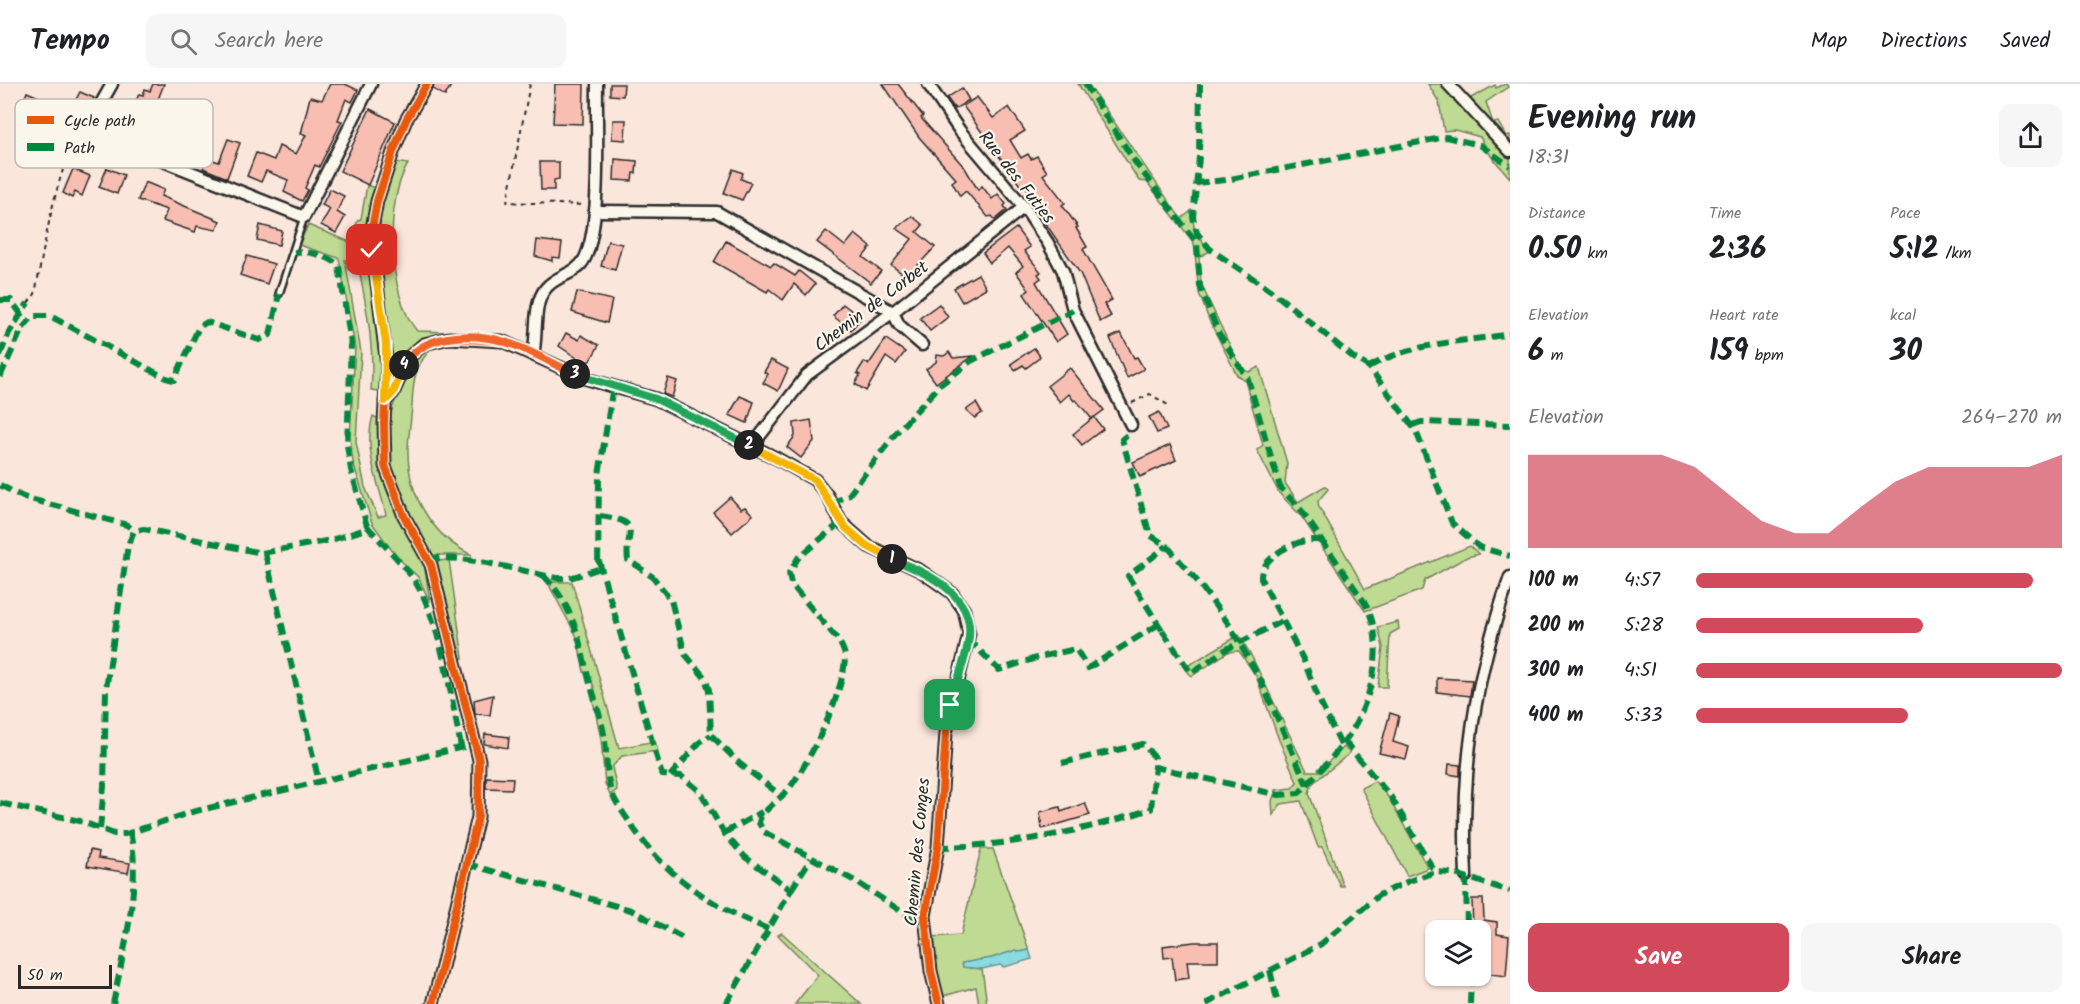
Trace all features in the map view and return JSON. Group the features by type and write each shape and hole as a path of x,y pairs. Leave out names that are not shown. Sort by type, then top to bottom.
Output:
{"street":[{"path":"181,168 304,217 371,84"},
{"path":"427,84 406,120 393,152 377,201 371,234 386,344 385,466 404,516 431,565 479,760 478,817 434,1004"},
{"path":"533,355 542,293 552,282 576,270 585,259 595,208 597,84"},
{"name":"Rue des Futies","path":"928,84 960,131 1024,207 1063,271 1073,310 1131,425"},
{"path":"1448,84 1510,151"},
{"path":"101,99 108,85"},
{"name":"Chemin de Corbet","path":"752,446 807,375 893,312 1024,207"},
{"path":"595,208 717,212 893,312 899,325 922,345"},
{"name":"Chemin des Conges","path":"385,401 393,393 409,357 424,344 449,338 493,339 584,378 656,399 815,480 846,528 867,546 945,586 959,602 967,618 968,644 957,677 946,733 938,847 925,916 931,971 939,1004"},
{"path":"1466,876 1464,802 1467,753 1483,664 1510,578"}],"lane":[{"path":"279,294 304,217"}],"path":[{"path":"530,84 507,202 595,208"},
{"path":"28,303 35,294 52,206 65,168"},
{"path":"1123,411 1150,394 1168,405"}],"green space":[{"path":"1078,84 1088,84 1181,219 1191,211 1195,231 1210,251 1199,257 1201,284 1241,369 1249,372 1259,367 1287,463 1285,483 1298,502 1325,486 1328,489 1318,501 1319,507 1365,589 1470,546 1479,554 1467,557 1425,580 1422,590 1365,611 1301,516 1279,493 1257,450 1263,445 1245,381 1237,375 1209,320 1199,293 1194,243 1147,182 1139,181"},
{"path":"1428,84 1442,84 1510,157 1510,178 1491,156 1480,137 1455,130 1444,131 1439,102"},
{"path":"1506,84 1508,87 1486,102 1493,123 1498,122 1506,136 1510,135 1510,145 1469,99 1495,85 1496,88"},
{"path":"395,162 408,164 400,181 395,201 393,225 395,273 400,296 407,316 417,331 450,332 420,342 395,384 389,380 393,362 378,247 381,208"},
{"path":"367,185 376,189 367,251 382,371 379,391 371,390 371,342 358,263 345,260 361,352 356,442 365,487 378,517 386,515 373,466 370,441 373,416 379,419 380,468 402,526 424,562 430,602 418,577 396,556 372,523 353,462 350,438 355,347 339,258 299,245 308,225 350,242 358,220 361,219"},
{"path":"426,349 429,351 417,370 413,391 408,440 409,468 418,499 425,513 446,538 472,555 432,555 400,493 390,459 388,425 392,410 410,364"},
{"path":"449,560 463,658 458,661 437,561"},
{"path":"553,582 572,582 619,748 655,741 658,751 622,756 612,767 617,790 610,795 605,784 601,739 593,701 597,697 589,672 584,672 577,637 550,587"},
{"path":"1398,622 1399,629 1390,634 1387,687 1378,687 1383,647 1378,627"},
{"path":"1239,635 1307,771 1319,771 1344,747 1350,753 1312,784 1309,793 1343,886 1340,886 1322,847 1318,847 1301,801 1281,804 1273,815 1272,801 1276,790 1292,788 1297,782 1256,676 1239,651 1228,652 1192,676 1184,668"},
{"path":"1375,781 1388,797 1428,868 1407,876 1361,788"},
{"path":"981,849 993,849 1029,950 1020,952 1016,950 992,958 962,963 963,967 982,969 987,1004 979,1004 976,987 943,996 935,971 931,937 961,935"},
{"path":"782,933 861,1004 795,1004 818,975 778,935"}],"water":[{"path":"1016,950 1020,952 1029,950 1032,959 1004,967 1000,965 982,969 963,967 962,963 992,958"}],"building":[{"path":"153,84 164,84 158,99 137,99 139,94 143,95 145,89 150,91"},
{"path":"330,84 345,84 358,90 352,102 346,99 338,120 342,121 319,167 315,165 305,188 308,190 302,201 284,192 288,180 266,171 261,182 247,176 256,153 274,160 279,146 296,154 306,135 301,134 310,97 322,100"},
{"path":"434,84 452,84 445,96 433,89"},
{"path":"555,84 584,84 583,124 553,123"},
{"path":"610,84 624,84 623,96 610,95"},
{"path":"883,84 898,84 923,116 921,118 965,168 978,190 982,186 992,199 998,194 1006,204 1004,206 1007,210 995,220 992,216 988,217 966,191 960,196 952,182 956,179 919,137"},
{"path":"962,88 969,100 955,109 947,98"},
{"path":"27,92 43,99 24,99"},
{"path":"80,92 94,98 94,99 76,99"},
{"path":"977,97 993,118 1009,107 1025,131 1010,140 1021,158 1028,154 1031,159 1037,156 1047,172 1043,175 1065,203 1062,205 1078,227 1076,228 1087,247 1083,249 1112,300 1104,304 1111,316 1100,322 1080,273 1043,220 1047,217 1035,203 1038,201 1025,186 1022,188 963,106"},
{"path":"370,109 395,122 368,185 340,171"},
{"path":"613,120 626,120 625,140 612,139"},
{"path":"228,139 240,143 227,178 203,168 213,168 213,160 219,162"},
{"path":"615,159 637,161 636,173 633,173 632,181 614,180"},
{"path":"540,162 559,162 559,179 554,180 554,190 541,190"},
{"path":"107,168 124,175 117,194 99,187"},
{"path":"73,169 90,176 82,196 75,192 72,198 63,193"},
{"path":"733,169 743,173 741,179 751,183 742,200 724,193"},
{"path":"145,182 164,190 161,196 220,221 216,230 197,226 195,232 163,221 167,210 138,200"},
{"path":"330,189 344,196 337,212 345,217 336,233 321,225 330,209 322,205"},
{"path":"912,216 923,225 917,232 935,247 907,277 891,265 912,239 896,228"},
{"path":"260,225 282,231 279,245 257,240"},
{"path":"1016,228 1030,247 1024,251 1041,272 1038,274 1041,278 1036,282 1067,334 1056,342 1024,294 1029,290 1016,272 1023,266 1008,248 990,263 983,253"},
{"path":"826,231 845,246 855,234 871,247 863,257 881,271 871,283 817,242"},
{"path":"537,240 562,243 560,258 552,257 552,261 535,256"},
{"path":"608,241 622,244 615,270 601,266"},
{"path":"726,241 771,266 774,263 795,276 799,271 815,284 806,295 794,284 783,300 769,289 767,292 714,262"},
{"path":"247,256 274,264 267,284 240,275"},
{"path":"978,274 986,288 962,302 954,288"},
{"path":"577,292 612,300 607,323 572,312"},
{"path":"843,304 861,318 851,330 833,316"},
{"path":"939,304 948,317 930,331 920,318"},
{"path":"566,333 579,340 581,335 599,345 590,361 583,362 559,346"},
{"path":"1121,333 1134,358 1137,357 1144,369 1127,378 1110,338"},
{"path":"886,339 905,352 896,364 886,357 866,391 855,384 860,375 857,373 864,362 869,364"},
{"path":"1034,348 1040,356 1038,359 1026,368 1023,365 1015,370 1011,364"},
{"path":"949,352 953,358 973,356 936,383 926,369 936,362 937,355 944,356"},
{"path":"771,360 788,369 778,391 763,383 768,374 764,372"},
{"path":"1070,368 1104,410 1092,419 1069,394 1060,402 1047,386"},
{"path":"668,378 677,381 672,397 663,394"},
{"path":"740,396 754,402 747,423 729,415"},
{"path":"976,403 982,413 975,418 966,410"},
{"path":"1159,412 1167,429 1157,433 1149,417"},
{"path":"1094,417 1103,429 1082,445 1073,434"},
{"path":"811,420 814,441 801,458 787,447 795,436 794,423"},
{"path":"1170,445 1176,460 1140,477 1133,462"},
{"path":"730,497 741,509 745,507 753,515 732,533 713,512"},
{"path":"1437,678 1472,680 1470,696 1437,692"},
{"path":"493,695 490,715 475,714 474,700"},
{"path":"1390,713 1399,716 1393,742 1409,747 1406,759 1379,753"},
{"path":"485,734 509,737 508,748 484,744"},
{"path":"1449,764 1460,765 1460,776 1448,774"},
{"path":"486,777 513,778 512,789 486,788"},
{"path":"1085,803 1090,815 1042,829 1040,812 1060,807 1061,812"},
{"path":"90,850 99,852 98,858 130,863 128,873 87,866"},
{"path":"1472,899 1483,899 1484,920 1473,920"},
{"path":"1491,921 1497,922 1497,934 1509,936 1506,976 1491,974"},
{"path":"1218,942 1218,961 1187,961 1189,978 1175,980 1172,957 1164,958 1163,946"}],"marked path":[{"path":"1062,763 1143,744 1155,758 1155,767 1279,795 1299,793 1336,753 1356,723 1369,690 1376,654 1372,619 1365,603 1301,510 1280,487 1248,379 1218,332 1200,286 1197,243 1135,162 1085,84"},
{"path":"1200,84 1199,157 1193,217 1197,233 1210,249 1273,292 1354,358 1369,367 1416,431 1452,523 1479,547 1510,556"},
{"path":"1196,183 1225,180 1446,137 1480,145 1510,166"},
{"path":"100,829 104,786 106,689 128,545 134,531 144,529 262,553 331,540 363,530 367,526 351,470 347,445 351,344 339,266 318,254 294,252"},
{"path":"0,377 22,329 33,316 50,316 166,378 174,380 199,327 207,322 259,340 270,335 279,294"},
{"path":"0,300 11,300 21,314"},
{"path":"0,355 9,333 28,303"},
{"path":"831,503 848,496 896,433 940,385 971,361 1073,310"},
{"path":"1369,367 1403,352 1420,348 1510,334"},
{"path":"428,559 475,561 557,578 570,578 598,569 599,475 613,386"},
{"path":"1413,425 1421,422 1510,425"},
{"path":"1127,435 1122,439 1150,535 1167,546 1198,582 1230,626 1261,681 1307,785"},
{"path":"0,485 23,497 127,525 134,531"},
{"path":"600,516 628,525 630,530 628,560 653,577 671,600 685,654 705,678 709,690 711,735 740,764 783,797"},
{"path":"841,522 798,558 789,573 791,584 839,641 843,649 845,658 839,689 817,743 799,774 787,791 763,814 759,823 764,832 855,881 925,927"},
{"path":"367,526 409,573 428,607 445,667 461,747"},
{"path":"1322,541 1304,541 1274,555 1262,571 1261,579 1304,661 1319,700 1341,745"},
{"path":"1162,630 1128,576 1167,546"},
{"path":"265,553 319,782"},
{"path":"599,561 662,775 681,776 700,791 724,833 745,857 791,890 726,1004"},
{"path":"543,575 561,598 577,632 602,726 610,788 619,806 644,842 674,874 727,910 768,929"},
{"path":"968,639 999,670 1039,657 1076,649 1088,668 1156,626 1162,630 1191,673 1225,650 1282,621"},
{"path":"670,776 700,742 711,735"},
{"path":"1344,741 1391,797 1435,872"},
{"path":"0,803 80,821 114,834 126,834 192,812 476,744"},
{"path":"938,847 1019,841 1072,831 1151,809 1155,767"},
{"path":"724,833 762,812"},
{"path":"113,1004 133,895 134,873 130,832"},
{"path":"791,890 811,858"},
{"path":"467,864 631,910 685,939"},
{"path":"1206,1004 1321,944 1379,895 1409,881 1435,872 1452,873 1510,891"},
{"path":"1466,876 1467,920"},
{"path":"1270,970 1278,1004"},
{"path":"1470,1004 1471,986"}],"cycle path":[{"path":"427,84 406,120 393,152 377,201 371,234 387,366 384,423 385,466 404,516 431,565 479,760 478,817 433,1004"},
{"path":"385,401 393,393 409,357 424,344 449,338 502,341 584,378 656,399 776,458 815,480 827,495 841,522 868,546 921,571 952,593 964,610 969,634 946,733 938,847 925,916 931,971 939,1004"}],"route":[{"path":"372,250 386,344 385,401 393,393 402,368 409,357 424,344 449,338 493,339 518,347 584,378 656,399 776,458 815,480 827,495 841,522 867,546 945,586 959,602 967,618 969,634 950,705"}]}
